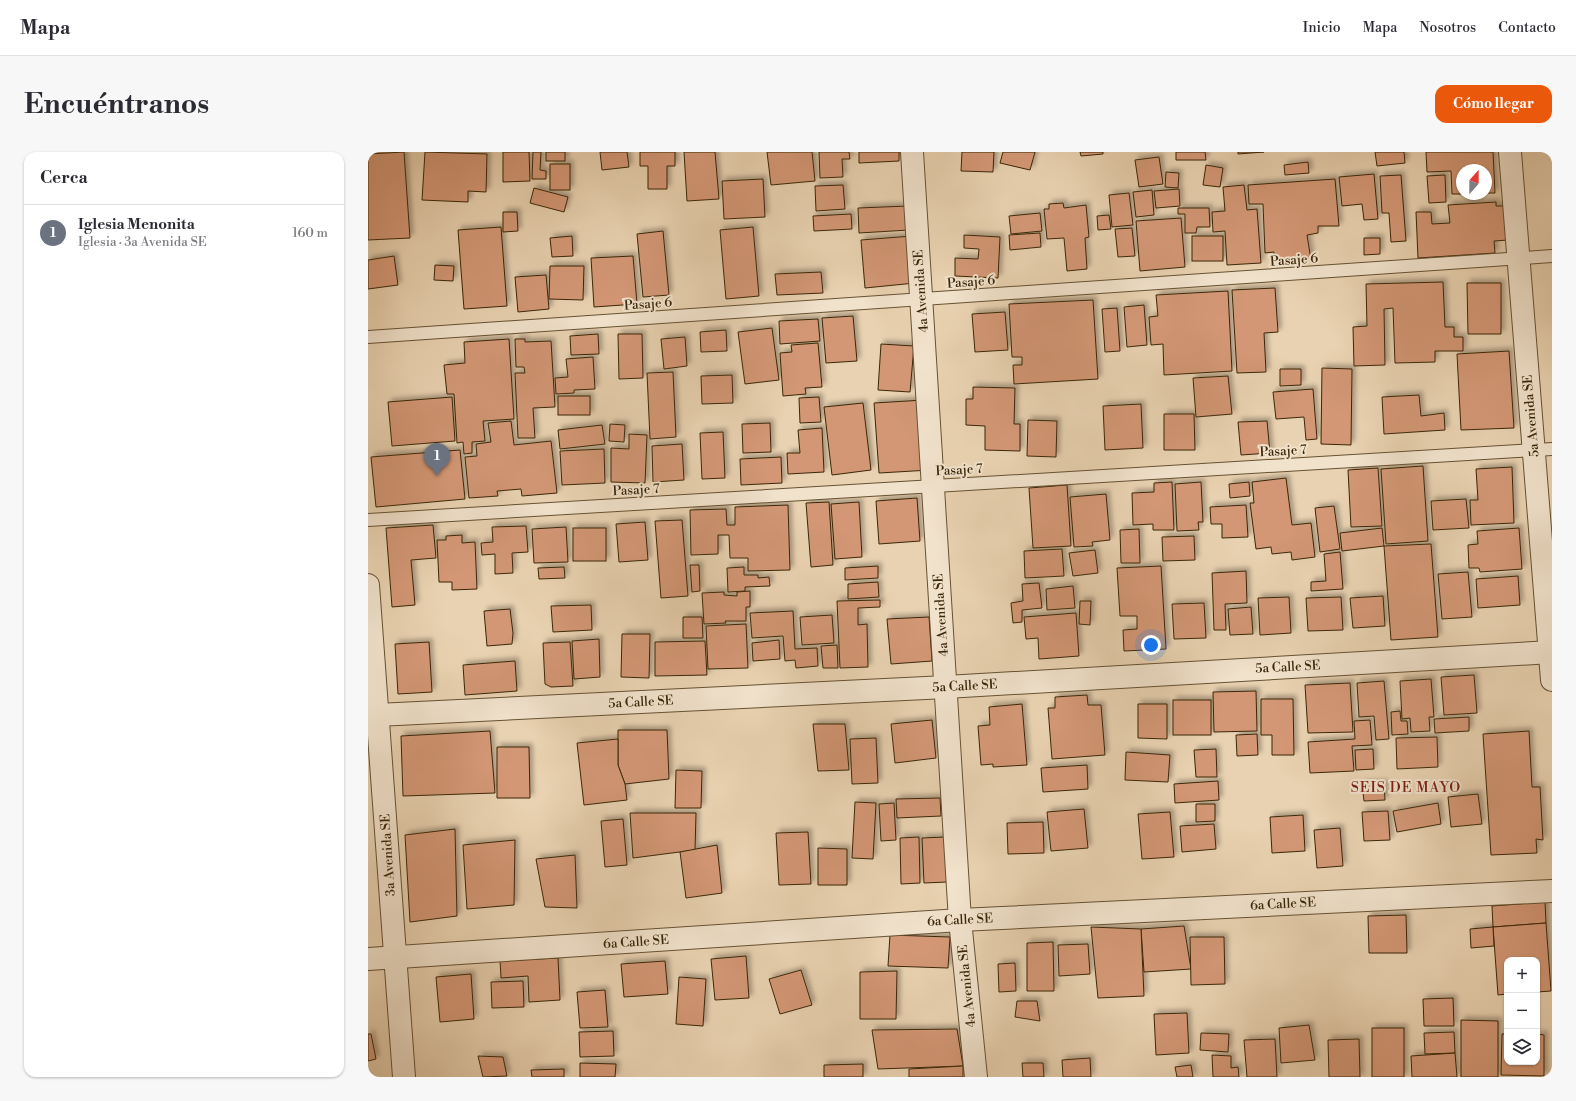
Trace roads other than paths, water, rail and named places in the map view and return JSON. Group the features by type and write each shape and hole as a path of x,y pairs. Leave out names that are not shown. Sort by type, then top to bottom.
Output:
{"street":[{"name":"4a Avenida SE","path":"912,152 960,920 976,1077"},
{"name":"5a Avenida SE","path":"1510,152 1519,259 1543,449 1552,680"},
{"name":"3a Avenida SE","path":"368,585 404,1077"},
{"name":"5a Calle SE","path":"377,715 946,687 1551,652"},
{"name":"6a Calle SE","path":"368,959 960,920 1552,891"}],"lane":[{"name":"Pasaje 6","path":"368,337 1552,256"},
{"name":"Pasaje 7","path":"368,520 1543,449"}],"place":[{"name":"Iglesia Menonita","path":"437,476"}],"district":[{"name":"SEIS DE MAYO","path":"1406,788"}]}
